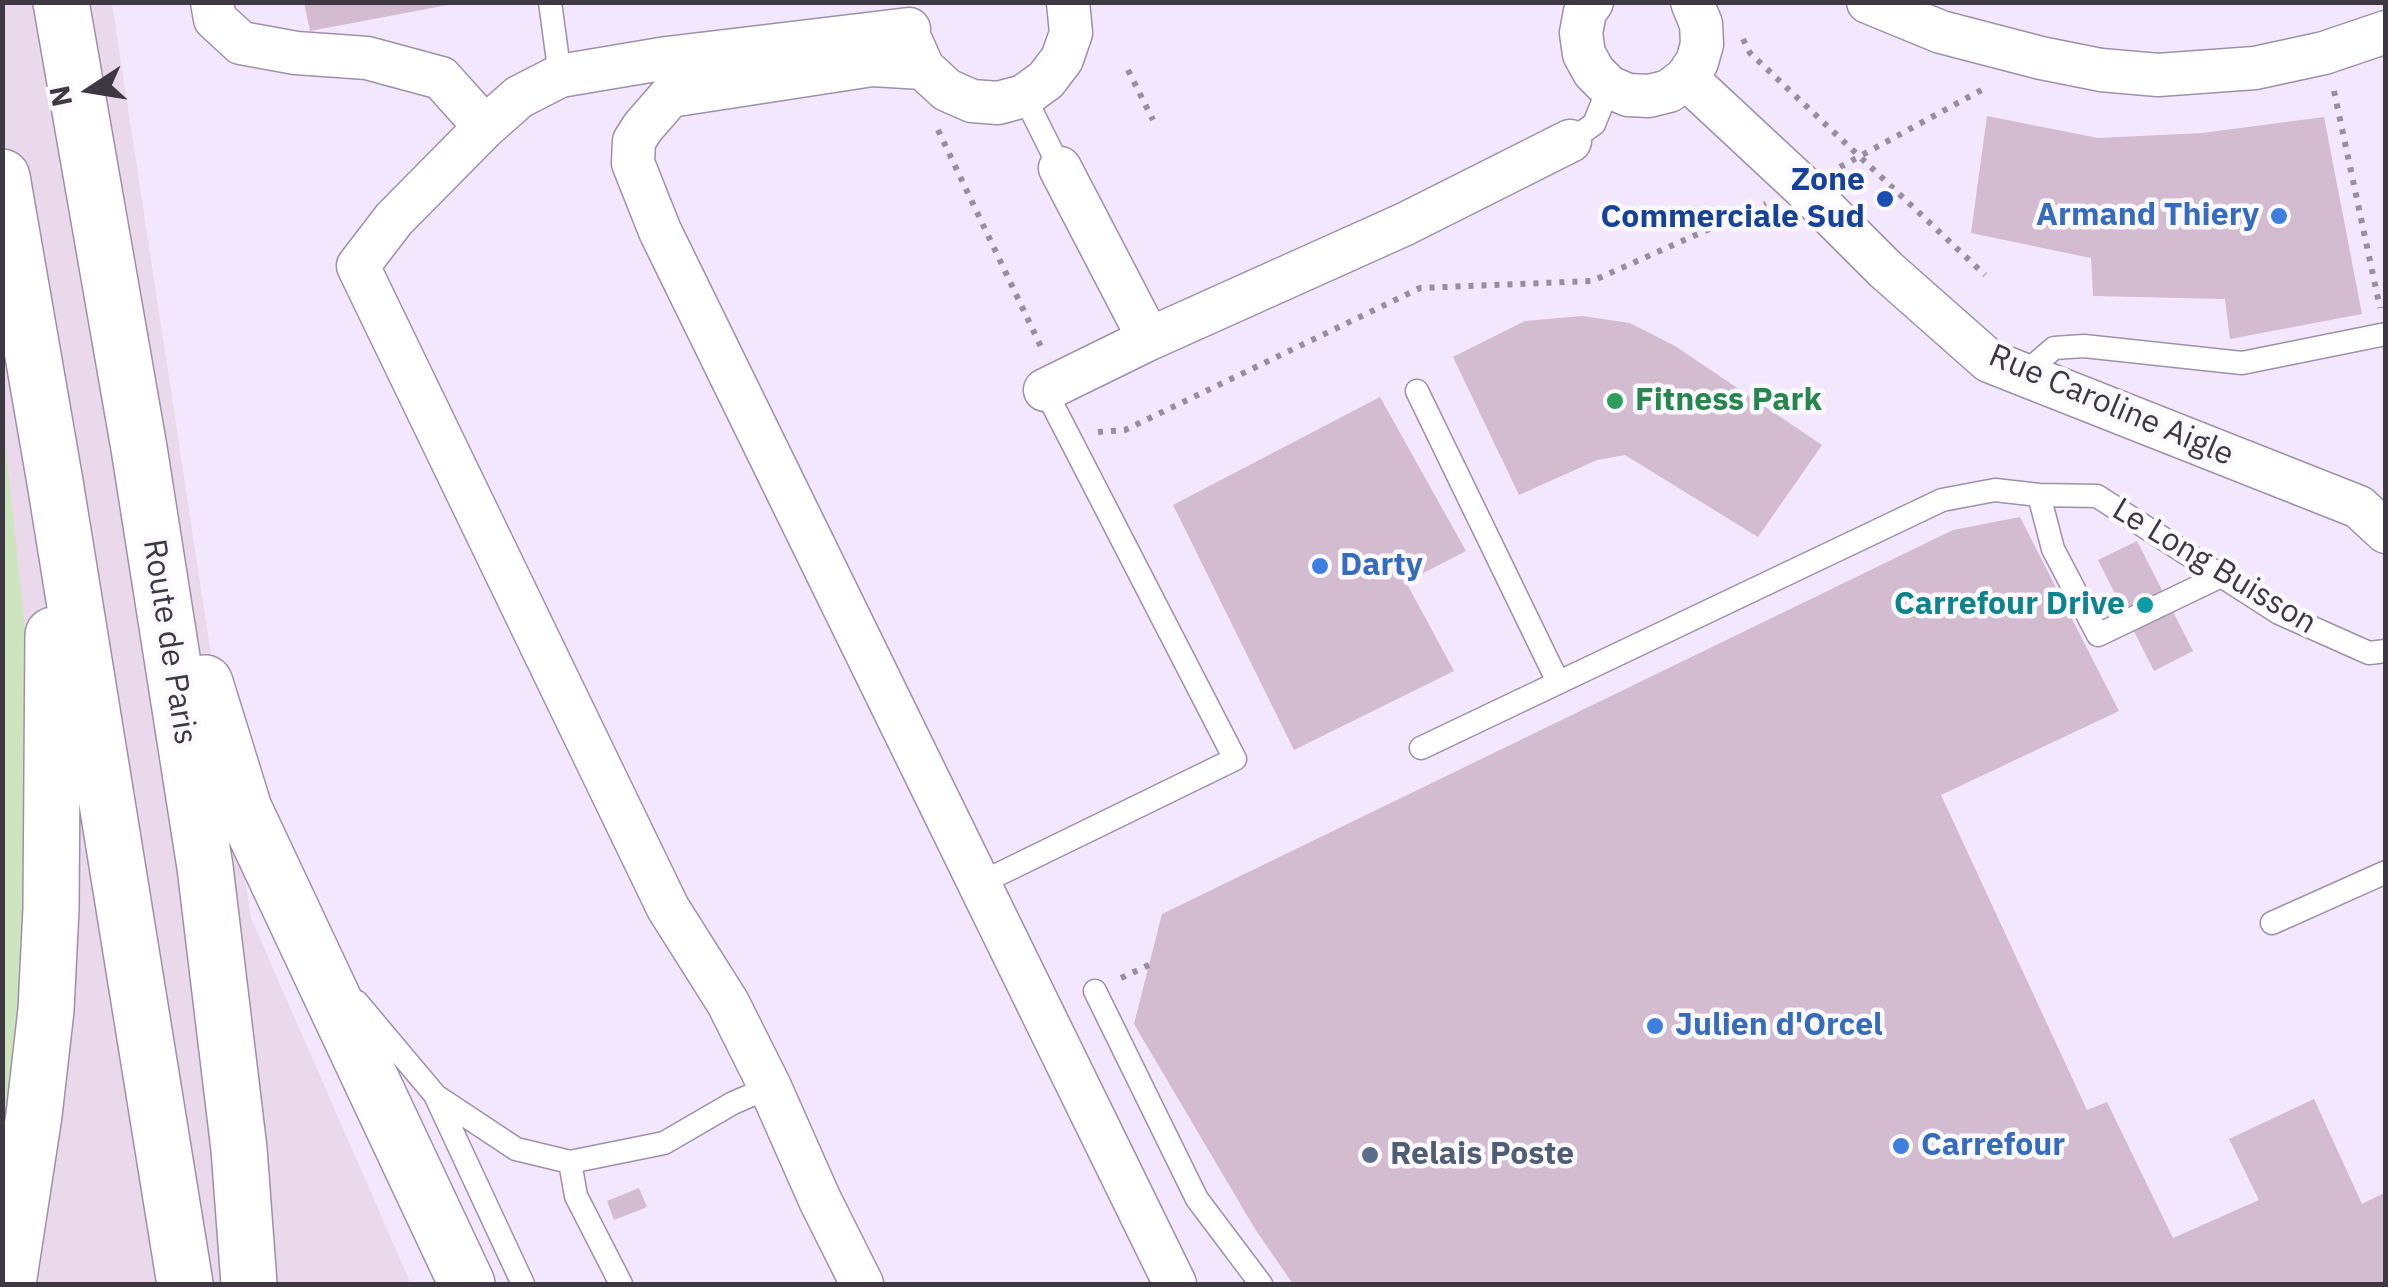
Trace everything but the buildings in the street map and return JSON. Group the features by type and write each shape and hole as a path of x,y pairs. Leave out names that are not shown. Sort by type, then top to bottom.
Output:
{"main road":[{"name":"Route de Paris","path":"61,2 205,866 239,1149 249,1284"},
{"path":"2,178 185,1284"},
{"path":"138,448 244,809 467,1284"},
{"path":"8,1284 46,1010 51,909 55,482"}],"street":[{"path":"212,2 216,19 242,43 296,53 367,58 441,78 485,128"},
{"path":"1580,6 1584,54 1594,72 1609,87 1628,95 1648,96 1669,90 1686,78 1697,62 1702,44 1701,24 1692,2"},
{"path":"1868,2 1941,32 2041,58 2100,70 2158,75 2255,68 2324,53 2386,32"},
{"path":"915,33 947,90 972,101 998,103 1024,96 1046,80 1062,59 1078,4"},
{"path":"862,1284 728,1003 668,908 358,266 394,219 485,128 520,96 560,76 667,58 915,33"},
{"path":"915,33 872,65 670,96 634,141 634,163 660,231 1175,1284"},
{"name":"Rue Caroline Aigle","path":"1686,78 1886,270 1989,361 2360,507 2386,532"},
{"path":"1052,387 1405,224 1570,141"},
{"path":"1060,168 1149,339"}],"lane":[{"path":"550,2 560,76"},
{"path":"1570,141 1594,124 1609,87"},
{"path":"1024,96 1060,168"},
{"path":"2024,374 2054,348 2084,346 2242,364 2386,334"},
{"path":"978,882 1234,759 1052,387"},
{"path":"1417,391 1558,682"},
{"name":"Le Long Buisson","path":"1421,748 1942,500 1995,490 2097,496 2279,613 2369,654 2386,651"},
{"path":"2039,495 2053,549 2098,635 2221,576"},
{"path":"2272,923 2386,872"},
{"path":"304,938 436,1096 523,1284"},
{"path":"1095,991 1197,1199 1262,1284"},
{"path":"436,1096 516,1149 570,1162 664,1143 770,1086"},
{"path":"570,1162 576,1196 621,1284"}],"path":[{"path":"1739,24 1750,53 1986,274"},
{"path":"2324,53 2386,324"},
{"path":"934,124 1052,387 1084,433 1125,430 1420,288 1592,282 1803,187 2041,58"},
{"path":"1128,70 1154,120"}],"shaded area":[{"path":"3,3 112,3 251,918 411,1284 3,1284"}],"green space":[{"path":"2,413 30,678 37,809 2,1241"}],"place":[{"name":"Zone Commerciale Sud","path":"1885,199"},
{"name":"Armand Thiery","path":"2279,216"},
{"name":"Fitness Park","path":"1615,401"},
{"name":"Darty","path":"1320,566"},
{"name":"Carrefour Drive","path":"2145,605"},
{"name":"Julien d'Orcel","path":"1655,1026"},
{"name":"Carrefour","path":"1901,1146"},
{"name":"Relais Poste","path":"1370,1155"}]}
